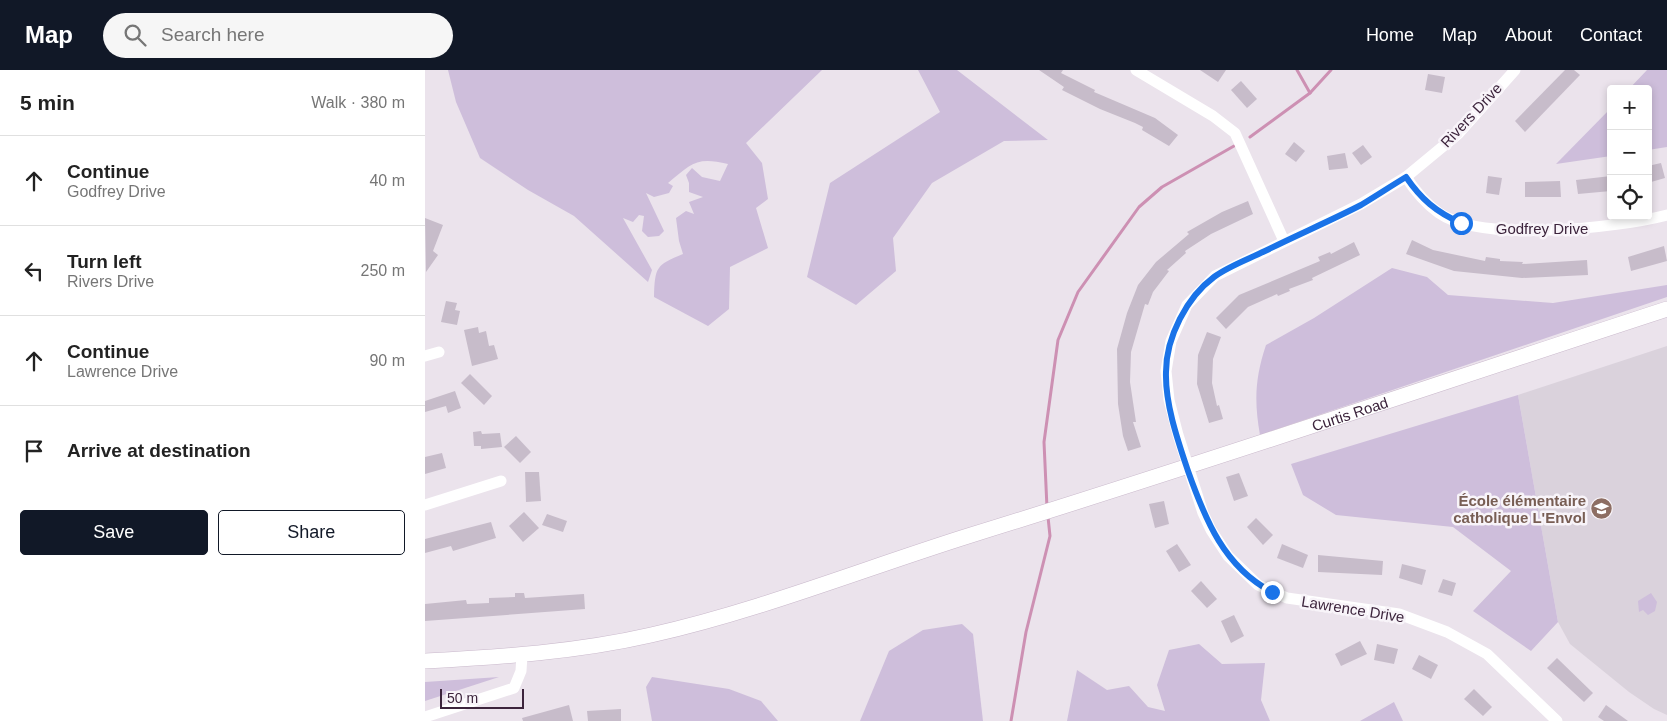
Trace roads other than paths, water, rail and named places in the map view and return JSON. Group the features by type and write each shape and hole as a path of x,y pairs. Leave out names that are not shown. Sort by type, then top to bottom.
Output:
{"main road":[{"name":"Curtis Road","path":"425,661 522,655 652,635 778,598 1032,517 1667,309"}],"street":[{"path":"1136,70 1213,116 1235,133 1284,241"},
{"name":"Rivers Drive","path":"1187,466 1169,400 1166,371 1171,341 1187,305 1215,276 1361,204 1406,177 1458,134 1508,72"},
{"name":"Godfrey Drive","path":"1406,177 1419,196 1440,214 1461,223 1495,229 1572,230 1633,223 1667,215"},
{"path":"425,356 439,352"},
{"name":"Lawrence Drive","path":"1187,466 1211,530 1228,556 1258,585 1294,599 1399,614 1447,632 1487,654 1557,721"},
{"path":"425,505 501,481"},
{"path":"425,717 514,688 521,672 522,655"}],"waterway":[{"path":"1297,70 1310,93"},
{"path":"1250,137 1310,93 1331,70"},
{"path":"1047,508 1044,442 1058,340 1078,292 1139,207 1162,187 1234,146"},
{"path":"1011,721 1026,632 1050,536 1048,517"}],"place":[{"name":"École élémentaire catholique L'Envol","path":"1602,509"}]}
